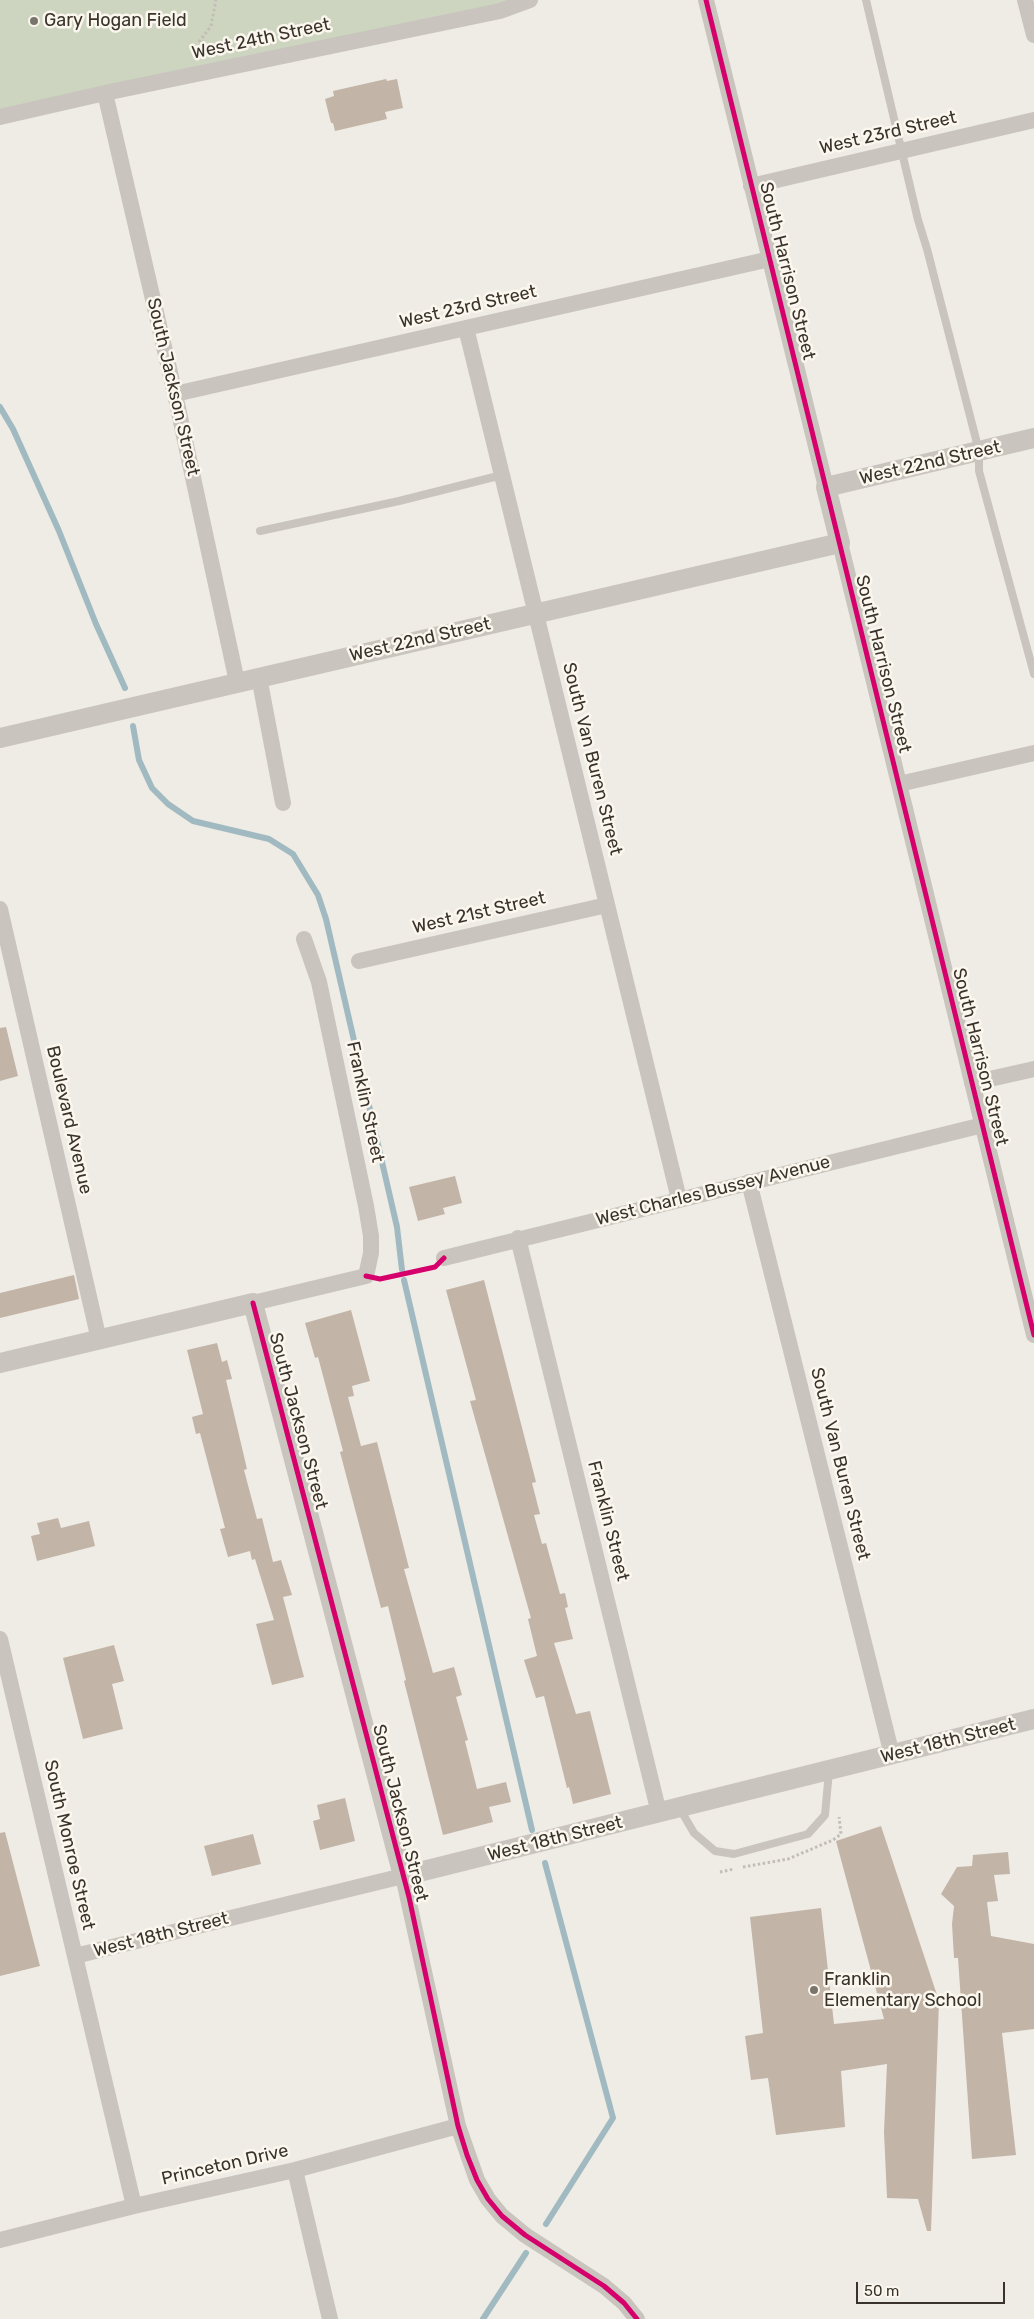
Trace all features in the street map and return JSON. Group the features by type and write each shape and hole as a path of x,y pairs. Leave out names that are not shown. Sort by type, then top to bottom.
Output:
{"street":[{"name":"West 24th Street","path":"0,117 105,93 500,11 530,0"},
{"name":"South Harrison Street","path":"706,0 1034,1335"},
{"path":"1025,0 1034,35"},
{"name":"South Jackson Street","path":"105,93 175,394 237,682"},
{"name":"West 23rd Street","path":"752,186 1034,120"},
{"name":"West 23rd Street","path":"175,394 770,259"},
{"name":"South Van Buren Street","path":"466,328 679,1199"},
{"name":"West 22nd Street","path":"826,487 1034,438"},
{"name":"West 22nd Street","path":"0,738 840,543"},
{"path":"259,677 283,803"},
{"path":"899,784 1034,753"},
{"name":"West 21st Street","path":"359,961 607,905"},
{"name":"Boulevard Avenue","path":"0,909 99,1340"},
{"name":"Franklin Street","path":"254,1303 366,1276 371,1236 366,1206 319,982 304,939"},
{"path":"972,1083 1034,1069"},
{"name":"West Charles Bussey Avenue","path":"444,1258 518,1238 982,1125"},
{"name":"South Van Buren Street","path":"749,1182 892,1755"},
{"name":"Franklin Street","path":"518,1238 659,1813"},
{"name":"South Jackson Street","path":"254,1303 403,1876 458,2126 467,2155 488,2199 502,2216 525,2235 604,2286 637,2319"},
{"path":"0,1363 254,1303"},
{"name":"South Monroe Street","path":"0,1639 134,2206"},
{"name":"West 18th Street","path":"75,1956 525,1847 1034,1719"},
{"name":"Princeton Drive","path":"0,2240 134,2206 295,2170 458,2126"},
{"path":"295,2170 330,2319"}],"lane":[{"path":"866,0 978,451 979,471 1034,674"},
{"path":"260,531 399,501 502,474"},
{"path":"679,1808 694,1833 715,1851 734,1854 808,1834 825,1815 829,1771"}],"path":[{"path":"199,42 211,26 216,0"},
{"path":"840,1834 841,1839"}],"green space":[{"path":"0,0 529,0 0,111"}],"building":[{"path":"386,79 387,81 397,79 403,108 385,112 387,119 335,131 325,99 334,96 333,91"},
{"path":"6,1027 18,1076 0,1081 0,1028"},
{"path":"455,1176 462,1203 443,1208 445,1214 418,1221 409,1187"},
{"path":"74,1275 79,1299 0,1318 0,1293"},
{"path":"484,1280 536,1482 532,1483 540,1514 534,1515 542,1544 546,1543 560,1594 565,1593 568,1607 565,1608 573,1639 554,1643 576,1714 590,1711 611,1794 573,1804 569,1787 567,1788 544,1696 536,1698 524,1660 537,1656 528,1619 531,1618 470,1401 476,1400 446,1290"},
{"path":"351,1310 370,1381 352,1386 354,1396 348,1397 361,1446 377,1442 409,1568 404,1569 433,1673 454,1667 462,1695 456,1697 468,1740 465,1741 477,1789 506,1782 511,1802 489,1807 493,1822 443,1835 404,1681 406,1680 388,1606 381,1608 340,1452 343,1451 318,1357 315,1358 305,1323"},
{"path":"217,1343 222,1362 227,1360 232,1379 226,1380 247,1469 244,1470 257,1519 262,1518 273,1562 281,1560 292,1595 283,1597 304,1677 272,1685 256,1624 274,1620 255,1559 252,1560 250,1551 228,1557 220,1529 225,1528 200,1433 196,1434 192,1417 203,1414 187,1350"},
{"path":"58,1518 61,1528 89,1521 95,1546 37,1561 31,1536 40,1534 37,1523"},
{"path":"114,1645 124,1681 112,1684 123,1729 83,1739 63,1658"},
{"path":"345,1798 355,1841 320,1850 313,1821 320,1819 317,1805"},
{"name":"Franklin Elementary School","path":"881,1826 939,2001 931,2231 927,2231 918,2199 887,2198 884,2132 887,2064 841,2071 845,2127 776,2135 768,2078 751,2080 745,2036 763,2033 750,1917 821,1908 834,2024 884,2019 836,1841"},
{"path":"5,1832 40,1966 0,1976 0,1833"},
{"path":"253,1834 261,1864 212,1876 204,1846"},
{"path":"1008,1852 1010,1874 994,1875 998,1901 987,1902 991,1936 1034,1944 1034,2029 1002,2033 1016,2155 972,2159 958,1958 954,1958 952,1924 954,1906 941,1894 957,1867 972,1866 973,1855"}],"waterway":[{"path":"0,407 13,429 59,531 96,624 125,688"},
{"path":"133,726 139,760 152,788 168,804 193,821 269,839 293,854 318,895 326,919 397,1227 402,1270"},
{"path":"404,1280 532,1830"},
{"path":"545,1863 613,2118 546,2224"},
{"path":"483,2319 526,2253"}],"cycle path":[{"path":"706,0 1034,1335"},
{"path":"366,1276 380,1279 435,1267 444,1258"},
{"path":"253,1303 409,1897 458,2126 467,2155 477,2180 488,2199 502,2216 525,2235 604,2286 624,2303 637,2319"}],"place":[{"name":"Gary Hogan Field","path":"34,21"},
{"name":"Franklin Elementary School","path":"814,1990"}]}
